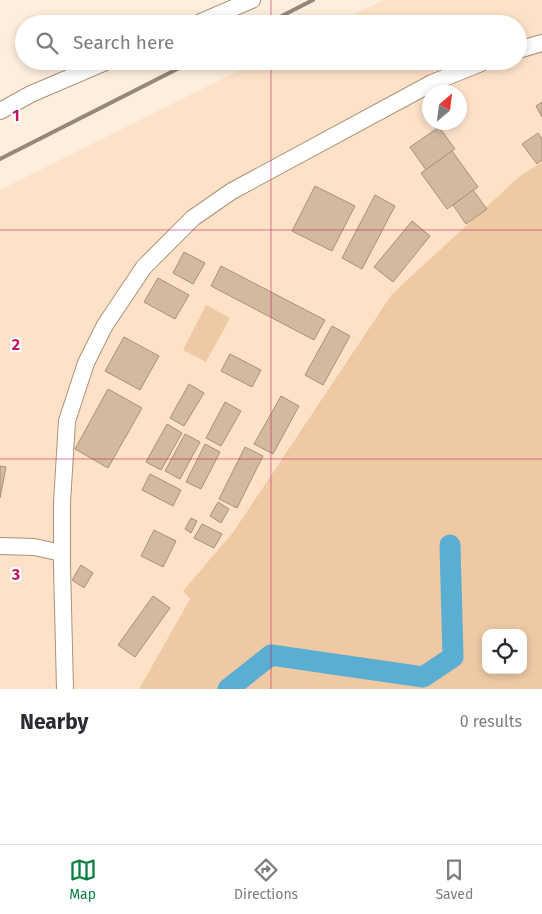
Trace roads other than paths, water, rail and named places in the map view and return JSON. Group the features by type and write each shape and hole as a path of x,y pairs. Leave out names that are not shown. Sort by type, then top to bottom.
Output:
{"lane":[{"path":"217,15 252,0"},
{"path":"527,47 542,43"},
{"path":"0,111 31,94 87,70"},
{"path":"64,689 62,502 67,421 86,363 106,325 144,267 192,218 232,191 432,83 464,70"},
{"path":"0,546 34,547 62,553"}],"waterway":[{"path":"228,689 271,655 423,677 453,657 450,545"}],"railway":[{"path":"284,15 313,0"},
{"path":"0,159 175,70"}]}
